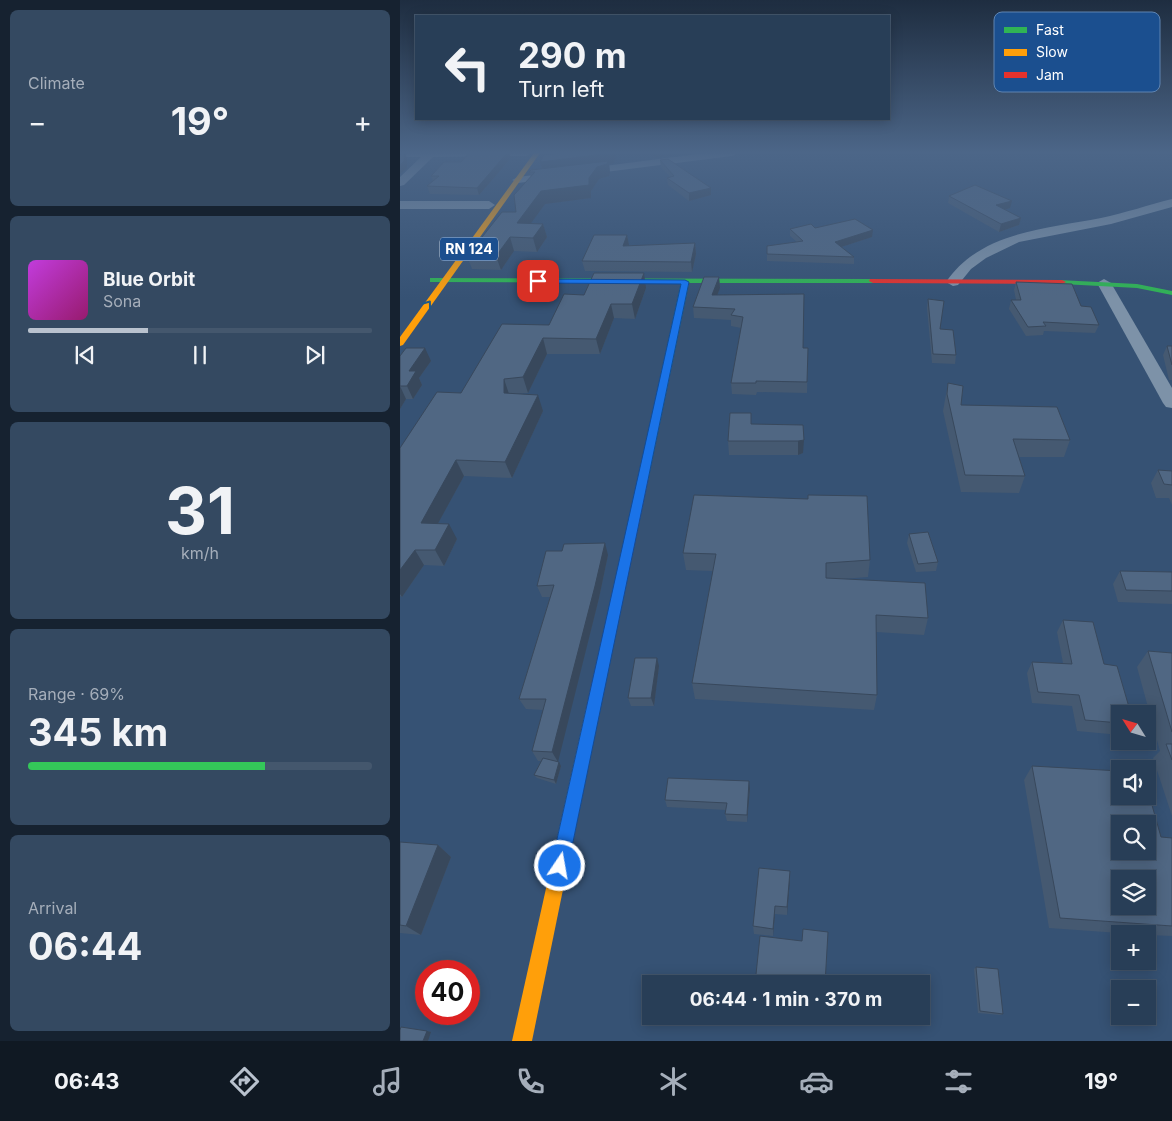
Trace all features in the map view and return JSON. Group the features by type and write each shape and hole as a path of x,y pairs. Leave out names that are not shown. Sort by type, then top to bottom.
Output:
{"street":[{"name":"RN 124","path":"400,324 492,202"},
{"name":"RN 124","path":"400,343 502,202"},
{"path":"953,282 965,265 986,250 1017,238 1091,224 1172,203"},
{"path":"400,205 489,205"},
{"path":"433,280 1104,283 1137,286 1172,293"},
{"path":"522,1041 685,282"},
{"path":"1104,283 1172,403"}],"building":[{"path":"515,202 533,202 517,223 543,224 533,238 510,237 496,256 467,256 502,212 516,212"},
{"path":"959,202 1010,202 996,205 1021,218 1001,224"},
{"path":"855,219 873,230 835,242 854,257 767,254 767,246 803,241 790,229 811,224 815,228"},
{"path":"594,235 627,235 623,246 695,243 691,262 582,261"},
{"path":"594,273 644,273 632,304 611,304 596,339 543,338 523,377 504,379 504,393 538,395 505,462 456,460 421,523 449,524 435,550 415,550 400,570 400,448 437,392 461,393 502,324 549,325 564,294 584,295"},
{"path":"704,277 719,277 712,295 804,294 803,348 808,348 807,382 756,381 756,383 731,383 743,317 731,315 735,309 693,307"},
{"path":"1016,282 1072,284 1081,306 1091,307 1099,325 1043,322 1046,326 1028,327 1011,300 1021,300"},
{"path":"928,299 944,301 940,329 953,330 956,355 933,354"},
{"path":"1167,346 1172,346 1172,365"},
{"path":"406,348 425,348 409,371 416,371 407,386 400,386 400,356"},
{"path":"948,383 963,386 961,405 1057,407 1070,440 1013,439 1025,476 965,475 947,394"},
{"path":"730,413 751,413 751,424 803,425 804,440 728,441"},
{"path":"1158,470 1172,471 1172,485 1164,484"},
{"path":"694,495 808,499 808,495 867,496 870,560 826,563 826,578 925,583 928,618 876,615 877,695 692,683 716,554 683,553"},
{"path":"928,532 938,562 918,564 909,534"},
{"path":"605,543 552,752 532,751 546,699 519,699 554,585 537,586 546,551 562,551 564,544"},
{"path":"1120,571 1172,572 1172,591 1126,590"},
{"path":"1063,620 1093,622 1104,664 1117,666 1128,705 1111,705 1111,722 1085,720 1079,695 1038,692 1032,662 1072,664"},
{"path":"1148,651 1172,653 1172,732"},
{"path":"635,658 657,658 651,698 628,698"},
{"path":"1166,744 1172,744 1172,760"},
{"path":"543,758 559,762 554,780 534,775"},
{"path":"1032,766 1111,770 1111,805 1152,805 1155,815 1111,815 1111,860 1156,860 1156,819 1161,837 1172,838 1172,926 1060,918"},
{"path":"668,778 749,781 747,815 725,814 727,803 665,800"},
{"path":"400,842 438,845 406,926 400,925"},
{"path":"759,868 790,871 787,907 775,906 773,929 753,926"},
{"path":"803,929 828,932 826,975 756,975 760,936 802,941"},
{"path":"976,967 998,969 1003,1014 980,1011"},
{"path":"401,1027 427,1031 423,1041 400,1041"}],"traffic: fast":[{"path":"433,280 873,281"},
{"path":"643,480 685,282"},
{"path":"1062,282 1137,286 1172,293"}],"traffic: slow":[{"path":"400,343 502,202"},
{"path":"522,1041 593,709"}],"traffic: jam":[{"path":"873,281 1062,282"},
{"path":"593,709 643,480"}],"route":[{"path":"538,281 685,282 560,866"}]}
